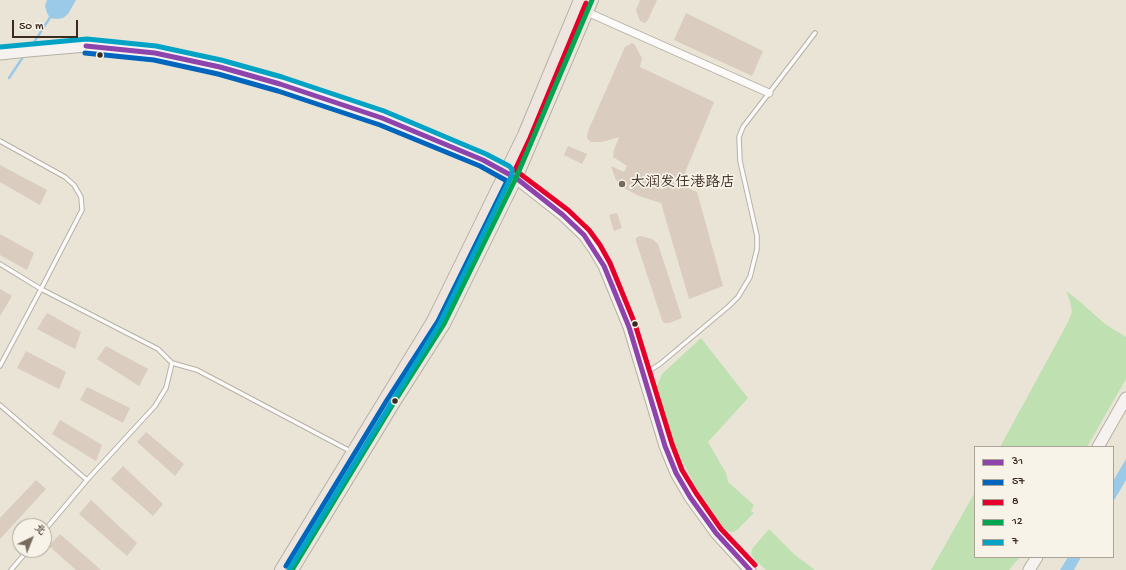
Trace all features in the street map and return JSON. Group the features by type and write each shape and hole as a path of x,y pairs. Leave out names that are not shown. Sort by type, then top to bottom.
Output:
{"main road":[{"path":"281,570 433,321 511,175 524,135 580,0"},
{"path":"292,570 393,404 444,324 592,0"}],"street":[{"path":"587,12 769,93"},
{"path":"2,56 28,51 86,46 155,53 220,67 280,84 382,118 484,160 511,175 563,215 584,235 594,249 604,266 628,328 665,446 676,473 716,533 750,570"},
{"path":"1099,446 1126,398"},
{"path":"1030,570 1036,558"}],"lane":[{"path":"643,375 660,364 729,306 741,292 750,277 758,250 757,236 740,161 739,137 743,127 815,33"},
{"path":"0,141 65,177 74,186 81,197 82,210 0,366"},
{"path":"0,264 41,289 158,349 172,363 197,370 352,452"},
{"path":"52,522 87,480 156,406 166,388 172,363"},
{"path":"0,405 87,480"},
{"path":"11,570 21,558"}],"green space":[{"path":"1066,291 1105,324 1126,337 1126,379 1088,446 1001,446 1067,324 1072,312"},
{"path":"701,338 748,398 708,442 726,473 728,482 754,505 751,511 754,513 737,530 733,532 729,532 724,528 696,487 675,447 657,396 657,386 662,374"},
{"path":"974,494 974,558 1019,558 1009,570 931,570"},
{"path":"769,529 795,555 815,570 766,570 751,554 752,549"}],"water":[{"path":"47,0 76,0 68,14 63,18 57,19 50,18 47,13 45,6"},
{"path":"1126,459 1126,480 1114,500 1114,479"},
{"path":"1067,558 1080,558 1074,570 1060,570"}],"building":[{"path":"640,0 657,0 648,20 645,23 640,21 636,10"},
{"path":"686,13 763,51 752,76 674,40"},
{"path":"632,43 642,58 640,67 714,102 680,185 697,192 723,286 689,299 661,203 639,196 624,188 616,180 611,166 624,172 627,166 613,157 619,137 602,142 591,142 587,138 588,131 625,47"},
{"path":"568,146 587,154 582,164 564,155"},
{"path":"0,165 47,190 40,205 0,182"},
{"path":"617,213 622,228 614,231 609,215"},
{"path":"0,234 34,253 27,270 0,255"},
{"path":"640,236 652,239 658,244 682,318 669,323 664,323 662,320 636,241 636,238"},
{"path":"0,289 12,296 0,316"},
{"path":"47,313 81,332 75,349 37,329"},
{"path":"106,346 148,369 139,386 97,359"},
{"path":"26,351 66,372 59,389 17,368"},
{"path":"87,387 130,408 123,423 80,400"},
{"path":"60,420 102,445 96,461 52,434"},
{"path":"146,432 184,464 175,476 137,442"},
{"path":"123,466 163,504 153,516 111,479"},
{"path":"36,480 46,489 19,518 12,518 12,526 0,539 0,518"},
{"path":"91,500 137,543 127,556 79,514"},
{"path":"60,534 101,570 76,570 52,549 52,543"}],"waterway":[{"path":"31,47 51,16"},
{"path":"9,78 25,54"}],"transit line":[{"name":"12","path":"292,570 393,404 444,324 516,178 592,0"},
{"name":"8","path":"586,3 530,138 515,170 568,210 589,230 600,245 610,263 635,324 672,444 682,470 721,529 755,565"},
{"name":"7","path":"0,47 87,39 156,46 221,60 282,77 384,111 486,154 512,169 512,175 439,325 289,570"},
{"name":"31","path":"86,46 155,53 220,67 280,84 382,118 483,160 516,178 539,196 563,215 584,235 604,266 629,327 665,446 676,473 690,497 716,533 750,570"},
{"name":"57","path":"85,53 154,60 218,74 278,91 380,125 480,166 507,181 438,321 387,400 286,566"}],"place":[{"name":"大润发任港路店","path":"622,184"}]}
